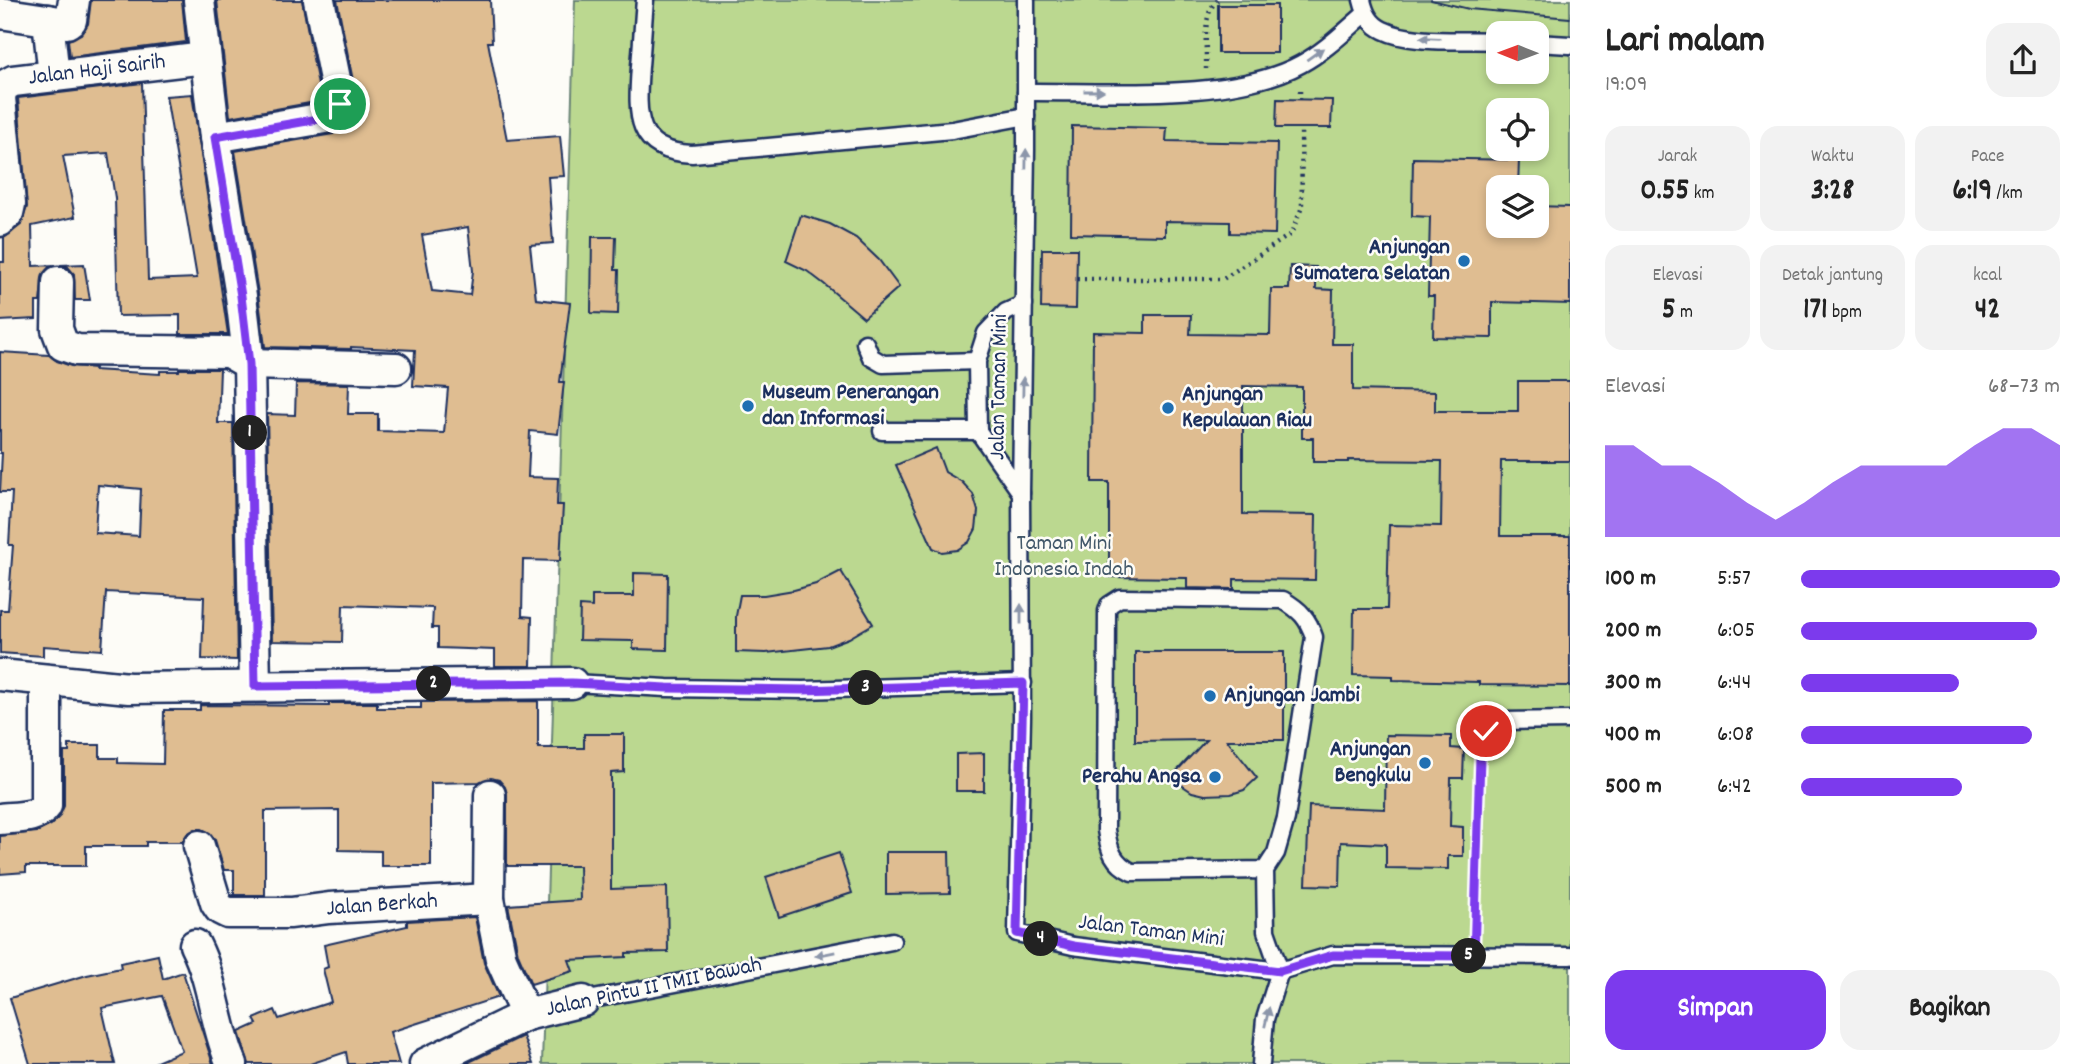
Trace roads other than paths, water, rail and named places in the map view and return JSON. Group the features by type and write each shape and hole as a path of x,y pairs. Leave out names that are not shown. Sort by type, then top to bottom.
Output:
{"street":[{"path":"0,13 70,22 74,0"},
{"path":"199,0 215,137 241,296 249,364 255,686"},
{"path":"215,137 330,117 338,112 340,104 319,0"},
{"path":"48,20 54,76"},
{"name":"Jalan Haji Sairih","path":"0,221 8,213 10,204 0,98 2,87 13,81 205,58"},
{"path":"58,282 57,329 63,345 77,349 228,352 249,364 396,369"},
{"path":"0,675 129,688 572,683"},
{"path":"0,818 31,816 42,812 46,806 46,680"},
{"path":"490,795 489,899 501,958 526,1015"},
{"name":"Jalan Berkah","path":"199,846 216,903 220,909 229,913 291,913 329,908 489,899"},
{"path":"195,945 202,959 223,1044 232,1064"},
{"name":"Jalan Pintu II TMII Bawah","path":"425,1064 526,1015 583,1001"}],"lane":[{"path":"645,0 637,104 642,126 653,142 671,153 692,154 952,131 1026,116"},
{"name":"Jalan Taman Mini","path":"1026,0 1021,493 1023,683 1017,933 1073,946 1280,971 1333,955 1570,956"},
{"path":"1026,92 1205,90 1263,78 1301,64 1364,7 1382,30 1411,38 1486,41"},
{"path":"1549,44 1570,45"},
{"path":"1021,493 978,431 977,361 986,333 1006,312 1024,304"},
{"path":"865,343 871,357 883,364 977,361"},
{"path":"882,432 978,431"},
{"path":"1261,1064 1265,1019 1280,971 1266,931 1265,870 1276,853 1286,818 1314,636 1310,623 1303,614 1283,600 1129,597 1114,601 1107,611 1105,830 1114,858 1122,867 1132,872 1265,870"},
{"path":"572,683 667,688 803,690 1023,683"},
{"path":"1504,721 1570,720"},
{"name":"Jalan Pintu II TMII Bawah","path":"583,1001 892,941"}],"tram line":[{"path":"1431,0 1469,9 1570,18"}],"place":[{"name":"Anjungan Sumatera Selatan","path":"1464,261"},
{"name":"Museum Penerangan dan Informasi","path":"748,406"},
{"name":"Anjungan Kepulauan Riau","path":"1168,408"},
{"name":"Anjungan Jambi","path":"1210,696"},
{"name":"Anjungan Bengkulu","path":"1425,763"},
{"name":"Perahu Angsa","path":"1215,777"}],"park label":[{"name":"Taman Mini Indonesia Indah","path":"1064,557"}]}
